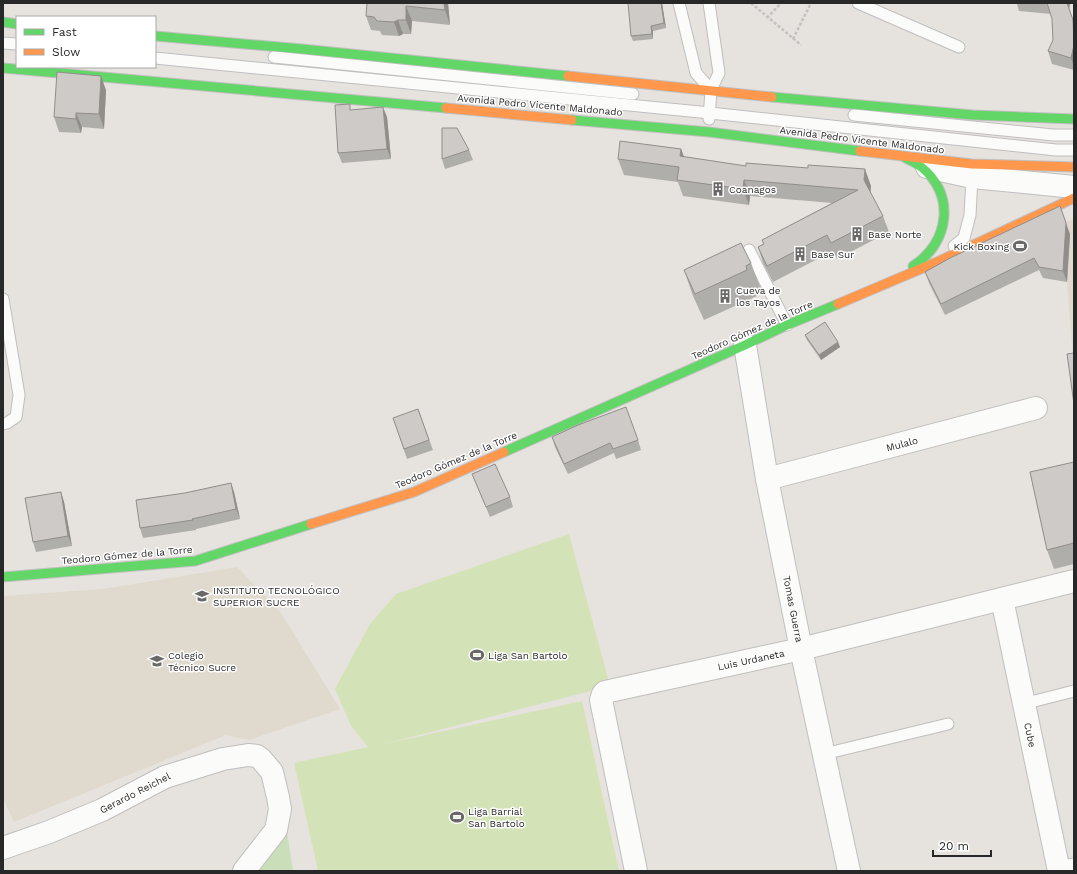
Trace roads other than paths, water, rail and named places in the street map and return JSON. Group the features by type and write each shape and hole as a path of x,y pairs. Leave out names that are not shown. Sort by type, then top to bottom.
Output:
{"main road":[{"path":"3,22 16,24"},
{"path":"156,36 711,96 815,101 972,115 1074,119"},
{"name":"Avenida Pedro Vicente Maldonado","path":"3,68 709,132 913,162 1074,167"},
{"name":"Teodoro Gómez de la Torre","path":"894,280 918,263 932,250 942,234 945,215 943,197 935,180 913,162"},
{"name":"Teodoro Gómez de la Torre","path":"3,577 187,562 203,559 414,492 787,325 937,262 1074,198"}],"street":[{"path":"913,162 972,177 1074,187"},
{"name":"Tomas Guerra","path":"745,345 768,479 801,649 849,871"},
{"name":"Mulalo","path":"768,479 1036,408"},
{"name":"Luis Urdaneta","path":"636,871 601,700 603,694 610,690 801,649 1074,581"},
{"name":"Cube","path":"1002,599 1023,704 1064,868"},
{"name":"Gerardo Reichel","path":"3,848 49,832 102,810 165,776 223,759 248,755 257,756 272,772 280,809 276,830 244,871"}],"lane":[{"path":"679,3 696,73 711,96"},
{"path":"709,3 719,73 711,96 709,132"},
{"path":"858,3 959,46"},
{"path":"3,30 16,32"},
{"path":"3,43 16,44"},
{"path":"156,45 711,96 828,113"},
{"path":"156,58 710,113 1056,150 1074,150"},
{"path":"844,114 1053,135 1074,135"},
{"path":"960,140 961,126"},
{"path":"937,262 964,238 970,215 972,177"},
{"path":"749,250 787,325"},
{"path":"3,299 19,395 16,417 3,424"},
{"path":"1023,704 1074,691"},
{"path":"824,754 948,724"}],"place":[{"name":"Coanagos","path":"718,189"},
{"name":"Base Norte","path":"857,234"},
{"name":"Kick Boxing","path":"1020,246"},
{"name":"Base Sur","path":"800,254"},
{"name":"Cueva de los Tayos","path":"725,296"},
{"name":"INSTITUTO TECNOLÓGICO SUPERIOR SUCRE","path":"202,596"},
{"name":"Liga San Bartolo","path":"477,655"},
{"name":"Colegio Técnico Sucre","path":"157,661"},
{"name":"Liga Barrial San Bartolo","path":"457,817"}]}
